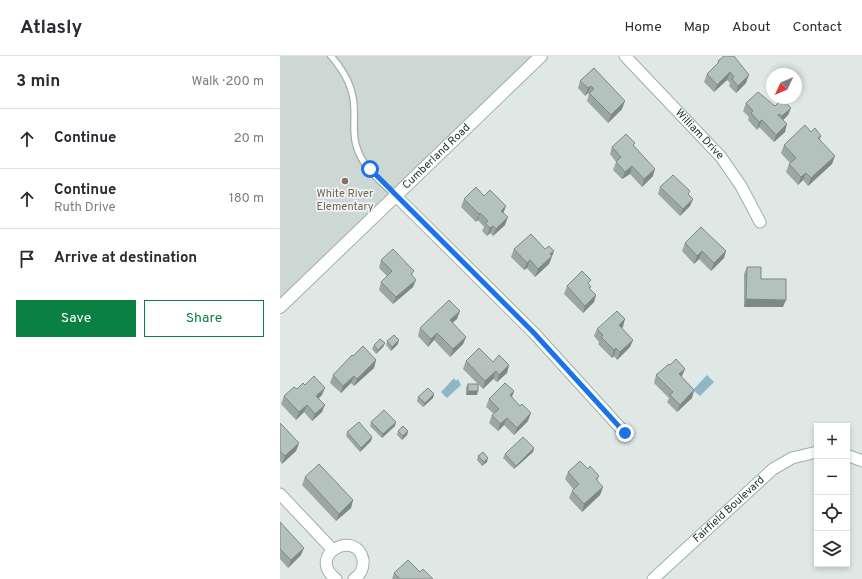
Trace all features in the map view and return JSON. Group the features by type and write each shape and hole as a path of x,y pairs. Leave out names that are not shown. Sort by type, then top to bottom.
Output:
{"street":[{"name":"Cumberland Road","path":"280,307 541,56"},
{"name":"William Drive","path":"625,56 721,157 741,186 760,222"},
{"path":"396,196 533,332 625,433"},
{"name":"Fairfield Boulevard","path":"654,579 773,469 792,458 814,452"},
{"path":"850,456 862,461"},
{"path":"280,494 333,550"},
{"path":"336,579 328,571 327,560 333,550 343,545 354,547 361,556 363,566 357,578"}],"lane":[{"path":"331,56 343,71 352,92 354,107 354,137 357,149 370,169 396,196"}],"shaded area":[{"name":"White River Elementary","path":"280,56 539,56 280,307"}],"water":[{"path":"707,375 714,382 700,396 693,390"},
{"path":"454,378 456,381 458,379 461,385 447,398 441,392"}],"building":[{"path":"724,56 734,56 749,75 738,86 732,79 734,77 730,72 717,85 707,74"},
{"path":"594,68 625,101 611,115 589,93 594,89 591,86 588,88 580,81"},
{"path":"758,92 766,99 766,104 773,104 775,106 777,104 787,104 791,108 782,116 779,114 778,115 787,124 776,135 762,120 759,122 751,113 753,111 746,103"},
{"path":"805,125 811,132 815,128 821,136 818,138 835,156 811,178 806,173 801,177 789,164 796,158 784,145"},
{"path":"626,134 635,143 633,145 655,169 644,179 632,166 625,172 616,162 621,157 612,147"},
{"path":"673,175 690,191 688,194 693,199 683,209 660,187"},
{"path":"476,187 484,196 490,190 506,206 501,211 508,217 496,229 493,226 490,228 485,223 488,221 464,199"},
{"path":"701,227 726,251 714,263 702,251 697,256 685,243"},
{"path":"531,234 545,249 549,246 554,251 550,254 552,256 538,269 530,260 527,263 514,249"},
{"path":"393,249 414,271 411,274 416,280 396,297 381,282 392,271 381,260"},
{"path":"747,267 761,267 761,279 786,279 786,300 746,299"},
{"path":"582,271 591,280 588,283 591,287 589,288 596,295 585,306 567,286"},
{"path":"449,300 460,311 450,320 466,337 453,349 437,333 431,339 420,328"},
{"path":"617,311 625,319 619,325 633,340 620,352 616,348 614,350 601,337 603,335 597,329"},
{"path":"394,335 399,340 392,347 387,341"},
{"path":"380,339 385,343 378,350 374,345"},
{"path":"363,346 376,360 357,379 354,376 343,386 333,375"},
{"path":"479,348 493,362 499,355 509,365 499,375 496,371 485,381 466,361"},
{"path":"676,359 685,369 679,374 694,390 680,405 670,395 673,392 656,375"},
{"path":"314,376 325,388 316,396 325,405 315,414 307,405 299,412 284,396 294,387 297,389 303,383 305,385"},
{"path":"505,383 514,391 510,395 520,406 522,404 531,413 517,428 507,418 500,424 492,415 499,409 489,399"},
{"path":"468,384 478,384 478,391 468,391"},
{"path":"428,388 434,394 425,403 418,397"},
{"path":"384,410 396,422 383,434 371,422"},
{"path":"359,422 372,437 361,448 347,432"},
{"path":"280,423 299,443 285,456 280,451"},
{"path":"403,426 408,431 403,436 398,431"},
{"path":"523,437 534,448 516,466 505,454"},
{"path":"483,452 488,458 484,462 478,456"},
{"path":"580,461 588,469 590,466 599,476 596,479 603,487 584,504 572,491 579,484 568,472"},
{"path":"319,464 353,500 339,514 305,477"},
{"path":"280,522 304,548 291,560 280,549"},
{"path":"408,560 420,572 423,569 433,579 400,579 394,573"}],"place":[{"name":"White River Elementary","path":"345,181"}],"route":[{"path":"370,169 482,283 533,332 625,433"}]}
